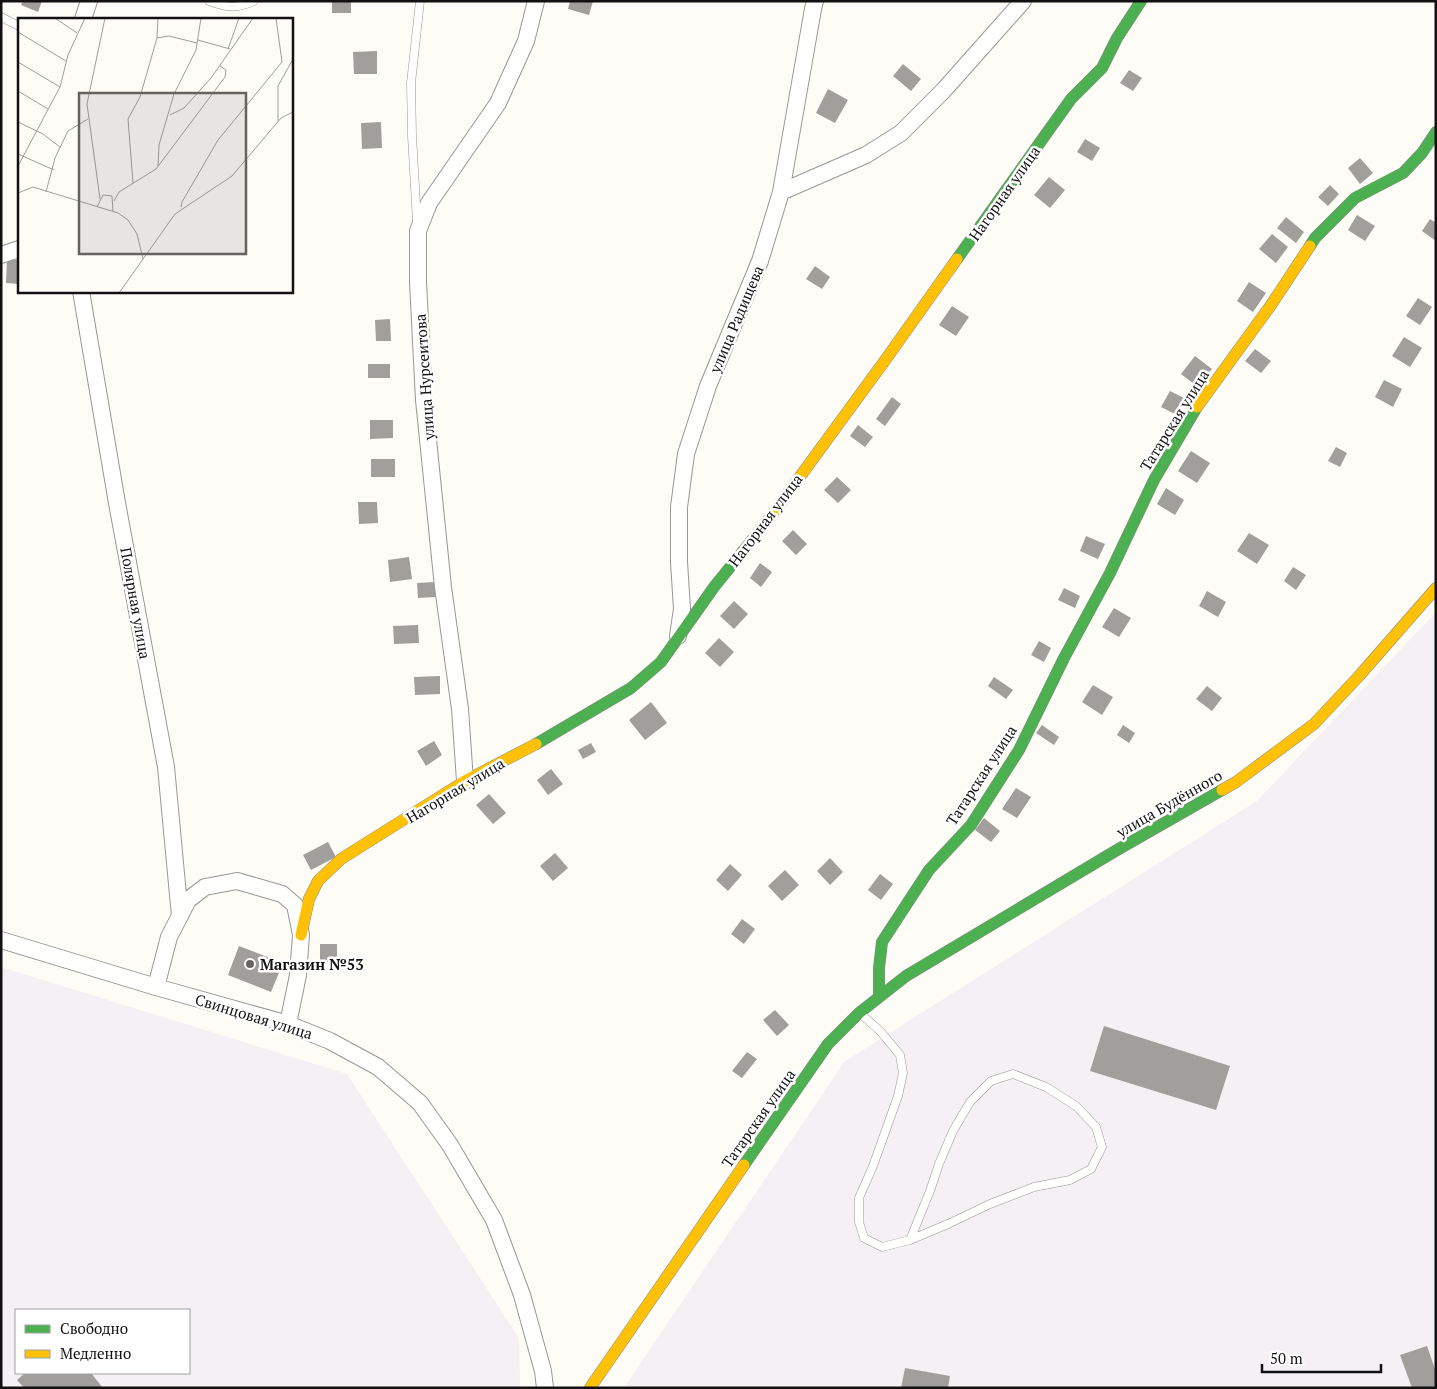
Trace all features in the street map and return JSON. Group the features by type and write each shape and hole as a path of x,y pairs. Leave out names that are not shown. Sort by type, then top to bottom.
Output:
{"street":[{"path":"83,18 89,1"},
{"name":"улица Нурсеитова","path":"465,781 460,709 443,587 424,400 418,282 418,231 429,203 498,103 526,41 536,1"},
{"name":"улица Радищева","path":"678,638 682,609 680,507 686,454 708,386 760,261 782,192 815,1"},
{"path":"782,192 866,155 902,133 943,91 1023,1"},
{"name":"Нагорная улица","path":"301,935 309,899 318,881 341,860 465,781 550,736 631,688 661,662 714,587 760,531 886,359 1071,99 1102,68 1117,38 1141,1"},
{"name":"Татарская улица","path":"590,1388 828,1044 859,1013 879,997 879,968 882,942 929,870 971,825 1019,750 1064,658 1110,573 1154,480 1195,409 1271,305 1315,238 1355,198 1403,173 1422,153 1436,132"},
{"path":"1,256 18,249"},
{"name":"Полярная улица","path":"81,292 117,503 166,767 180,916"},
{"name":"улица Будённого","path":"879,997 906,976 971,936 1244,776 1314,724 1436,588"},
{"path":"156,987 169,937 188,900 205,887 237,881 282,894 295,905 301,935 298,975 288,1024"},
{"name":"Свинцовая улица","path":"1,940 156,987 288,1024 330,1041 378,1067 420,1103 450,1145 494,1220 522,1295 543,1372 545,1388"}],"lane":[{"path":"209,1 223,6 241,7 254,1"},
{"path":"418,231 412,136 411,83 420,1"},
{"path":"1,17 18,26"},
{"path":"859,1013 880,1032 900,1055 903,1073 898,1096 873,1166 859,1198 859,1222 864,1238 882,1247 910,1240 990,1204 1034,1187 1070,1180 1091,1169 1102,1147 1096,1127 1076,1106 1046,1087 1013,1074 992,1081 970,1102 954,1131 939,1164 910,1240"}],"shaded area":[{"path":"1436,612 1436,1388 624,1388 844,1062 1257,801"},
{"path":"1,967 347,1074 519,1338 520,1388 1,1388"}],"building":[{"path":"23,1 42,1 38,12 21,5"},
{"path":"332,1 351,1 351,13 332,13"},
{"path":"570,1 593,1 589,15 568,9"},
{"path":"377,51 377,74 354,74 353,52"},
{"path":"903,64 921,79 911,91 893,76"},
{"path":"1129,70 1142,78 1133,91 1120,83"},
{"path":"828,89 848,100 835,123 816,113"},
{"path":"381,122 382,148 362,149 361,123"},
{"path":"1085,139 1100,148 1092,161 1077,152"},
{"path":"1360,158 1373,173 1360,184 1348,168"},
{"path":"1049,177 1065,190 1050,208 1034,195"},
{"path":"1330,185 1339,194 1328,206 1318,197"},
{"path":"1357,215 1375,226 1365,241 1348,230"},
{"path":"1286,217 1304,232 1296,243 1277,228"},
{"path":"1430,219 1436,223 1436,241 1422,231"},
{"path":"1272,234 1288,247 1276,263 1259,249"},
{"path":"7,260 18,260 18,284 6,283"},
{"path":"815,266 830,277 822,289 806,279"},
{"path":"1249,282 1266,293 1253,312 1237,301"},
{"path":"1418,298 1432,307 1420,325 1406,316"},
{"path":"952,306 969,317 956,336 939,325"},
{"path":"390,319 391,341 376,341 375,320"},
{"path":"1404,337 1422,348 1410,367 1392,356"},
{"path":"1255,349 1271,361 1261,373 1245,361"},
{"path":"1195,356 1212,369 1198,387 1181,374"},
{"path":"368,364 390,364 390,378 368,378"},
{"path":"1384,380 1402,389 1393,407 1375,397"},
{"path":"1170,391 1186,399 1177,415 1161,407"},
{"path":"892,397 901,404 885,426 876,419"},
{"path":"370,420 393,420 393,438 370,439"},
{"path":"858,425 873,437 865,447 850,436"},
{"path":"1336,447 1347,453 1340,467 1328,461"},
{"path":"1191,451 1210,463 1197,483 1178,471"},
{"path":"371,459 395,459 395,477 371,477"},
{"path":"837,477 851,490 838,503 824,490"},
{"path":"1166,488 1184,500 1175,515 1157,504"},
{"path":"358,502 377,502 378,523 359,524"},
{"path":"793,530 807,544 796,555 782,541"},
{"path":"1249,533 1269,545 1257,564 1237,551"},
{"path":"1086,536 1105,544 1098,559 1080,551"},
{"path":"409,557 412,579 390,582 388,560"},
{"path":"760,563 772,572 761,587 750,578"},
{"path":"1293,567 1306,575 1296,590 1284,581"},
{"path":"435,582 436,597 418,598 417,583"},
{"path":"1064,588 1080,596 1075,608 1058,600"},
{"path":"1207,591 1226,602 1218,617 1199,606"},
{"path":"734,601 748,614 734,629 720,616"},
{"path":"1114,608 1131,618 1119,637 1102,627"},
{"path":"418,625 419,643 394,644 393,626"},
{"path":"719,638 734,652 720,667 705,653"},
{"path":"1039,641 1051,648 1044,662 1031,655"},
{"path":"440,676 440,694 415,695 414,677"},
{"path":"994,677 1013,690 1006,699 988,686"},
{"path":"1093,685 1113,697 1102,715 1082,702"},
{"path":"1207,686 1222,698 1212,711 1196,699"},
{"path":"651,702 667,723 645,740 629,720"},
{"path":"1042,725 1059,737 1054,745 1036,733"},
{"path":"1123,725 1135,733 1129,743 1117,735"},
{"path":"434,741 442,755 426,766 417,751"},
{"path":"591,743 596,752 583,759 578,750"},
{"path":"551,769 563,784 548,795 537,780"},
{"path":"1016,788 1031,797 1017,818 1002,809"},
{"path":"489,794 506,813 493,824 476,805"},
{"path":"984,818 1000,831 991,842 975,830"},
{"path":"328,842 336,857 311,870 303,855"},
{"path":"555,853 568,868 553,881 540,866"},
{"path":"830,858 843,872 830,885 817,871"},
{"path":"730,864 742,875 728,891 716,880"},
{"path":"785,870 799,885 782,901 768,886"},
{"path":"880,874 893,884 881,900 868,890"},
{"path":"742,919 755,929 744,944 731,934"},
{"path":"320,944 337,944 337,962 320,962"},
{"path":"239,946 283,963 271,992 228,975"},
{"path":"775,1010 789,1025 777,1036 763,1020"},
{"path":"1104,1026 1230,1066 1216,1110 1090,1071"},
{"path":"747,1052 757,1059 742,1078 732,1071"},
{"path":"1427,1346 1436,1372 1436,1388 1412,1388 1400,1355"},
{"path":"905,1368 950,1376 948,1388 901,1388"},
{"path":"24,1374 92,1374 103,1388 24,1388 17,1380"}],"traffic: fast":[{"path":"957,259 1071,99 1102,68 1117,38 1141,1"},
{"path":"1310,246 1315,238 1355,198 1403,173 1422,153 1436,132"},
{"path":"879,997 879,968 882,942 929,870 971,825 1019,750 1064,658 1110,573 1154,480 1197,407"},
{"path":"536,744 631,688 661,662 714,587 769,519"},
{"path":"744,1165 828,1044 859,1013 906,976 1117,850 1222,790"}],"traffic: slow":[{"path":"1197,407 1271,305 1310,246"},
{"path":"769,519 957,259"},
{"path":"1222,790 1236,782 1314,724 1436,588"},
{"path":"301,935 309,899 318,881 341,859 465,781 536,744"},
{"path":"590,1388 744,1165"}],"place":[{"name":"Магазин №53","path":"250,964"}]}
